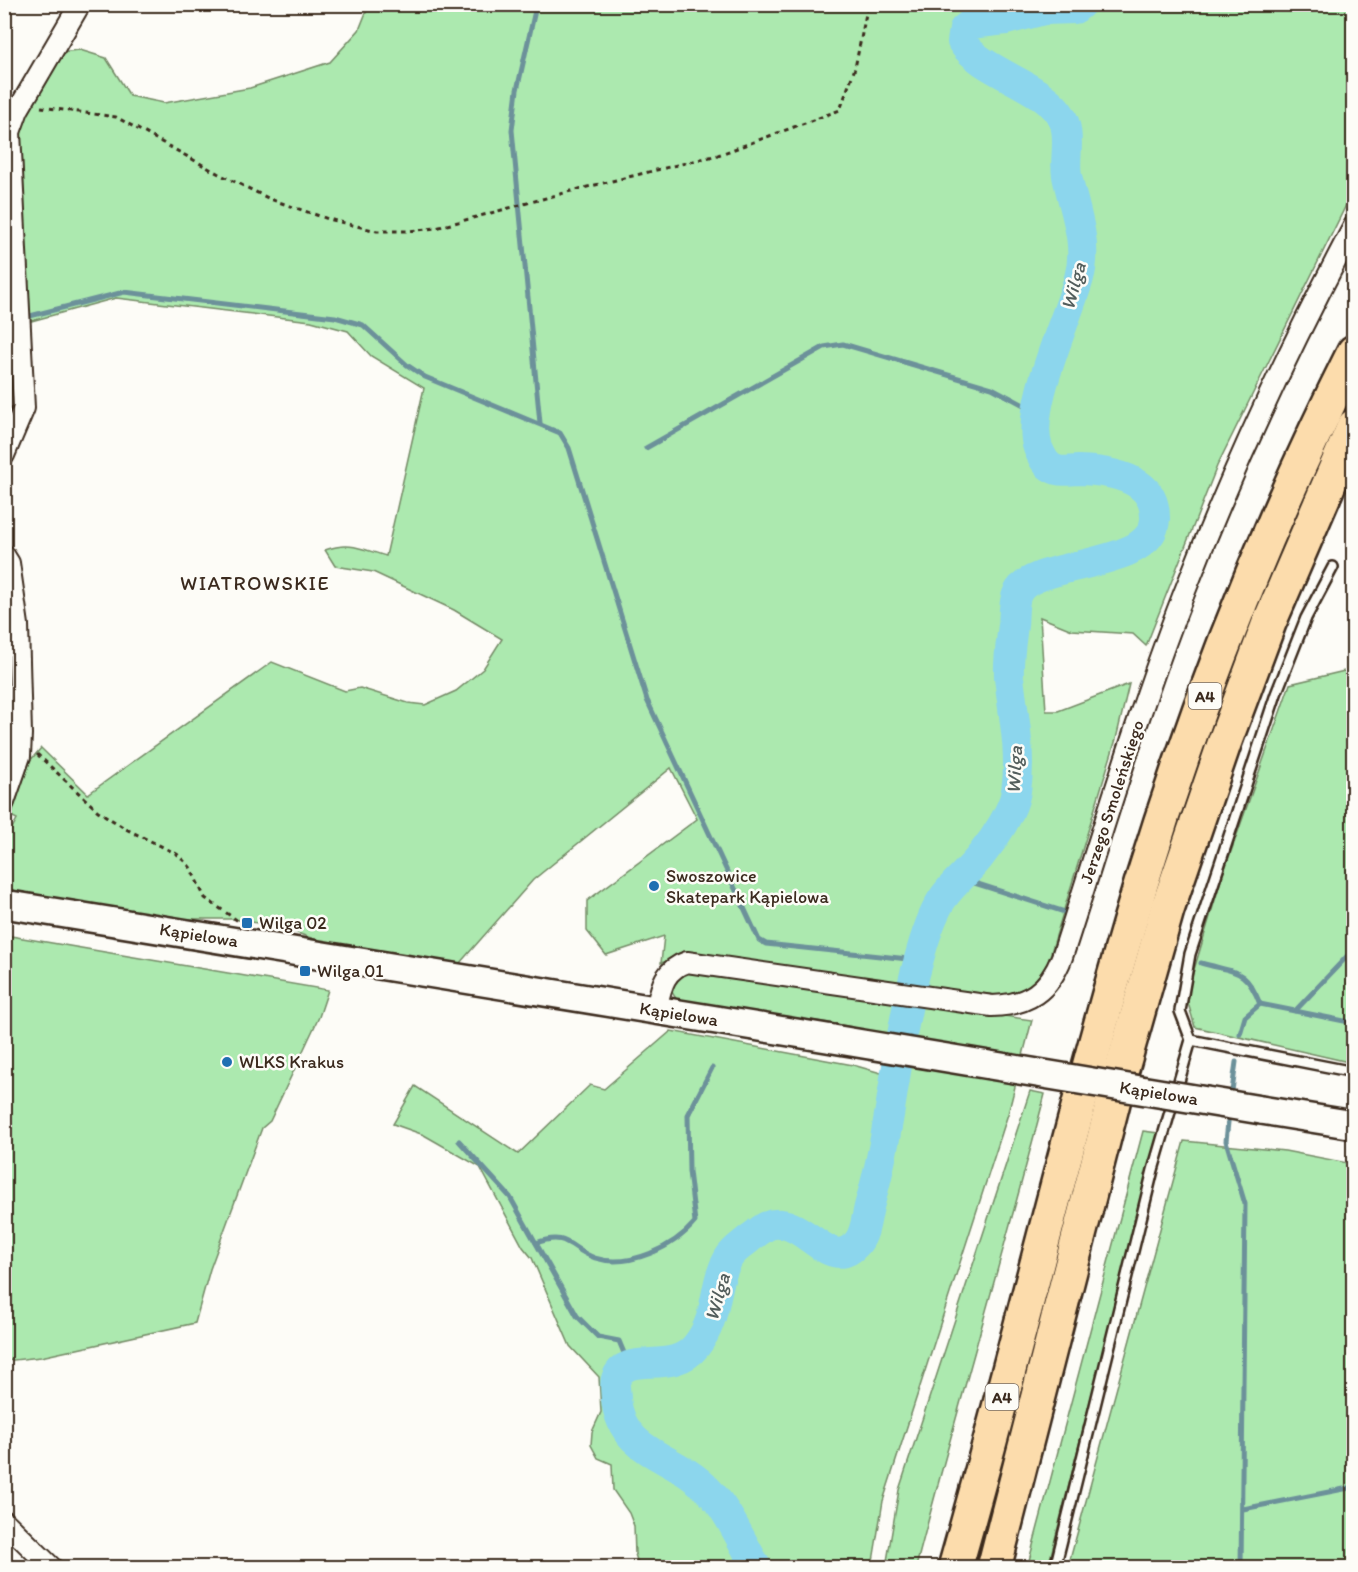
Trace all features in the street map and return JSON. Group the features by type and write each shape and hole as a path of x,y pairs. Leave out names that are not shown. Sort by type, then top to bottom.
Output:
{"highway":[{"name":"A4","path":"955,1568 1096,1042 1161,824 1238,608 1273,523 1353,352"},
{"name":"A4","path":"994,1568 1118,1083 1167,910 1225,741 1269,623 1353,426"}],"street":[{"path":"4,455 24,408 7,130 80,4"},
{"name":"Jerzego Smoleńskiego","path":"656,1010 668,973 676,966 687,962 1008,1006 1035,997 1055,975 1119,776 1182,597 1224,495 1269,396 1353,226"},
{"path":"4,555 9,563 18,625 21,734 20,756 4,802"},
{"name":"Kąpielowa","path":"4,904 1353,1125"},
{"path":"4,1521 52,1568"}],"lane":[{"path":"1055,1568 1153,1170 1191,1040 1180,1011 1190,954 1276,694 1306,618 1333,567"},
{"path":"1191,1040 1353,1072"}],"path":[{"path":"18,110 45,106 116,117 270,199 328,219 377,231 436,228 718,155 840,110 855,68 868,4"},
{"path":"977,10 981,4"},
{"path":"32,748 99,811 184,860 205,898 236,918 238,924"}],"green space":[{"path":"369,5 1353,5 1353,191 1217,466 1146,646 1133,634 1072,630 1040,617 1046,711 1058,711 1129,684 1116,739 1049,959 1040,974 1028,986 1014,993 996,995 864,979 690,953 661,963 664,936 606,955 587,931 587,901 697,819 671,768 533,880 459,964 319,941 281,927 233,919 181,919 5,894 4,843 17,819 11,816 29,762 41,748 88,794 272,662 345,691 360,688 408,703 425,705 456,691 483,669 502,639 454,610 373,572 335,566 325,550 349,546 386,556 424,388 371,356 348,331 311,321 116,298 24,323 16,136 58,52 80,50 106,58 130,96 164,103 250,88 330,62 359,30"},
{"path":"4,164 11,286 8,299 10,367 5,374"},
{"path":"1353,669 1353,1063 1195,1027 1186,996 1221,880 1290,684"},
{"path":"5,935 328,990 319,1017 270,1121 262,1128 210,1269 195,1323 41,1357 5,1361"},
{"path":"689,970 1032,1020 1008,1114 883,1501 872,1567 639,1567 635,1554 634,1526 629,1513 613,1490 612,1464 598,1458 591,1445 592,1432 601,1412 599,1377 570,1346 532,1258 523,1247 480,1167 424,1135 393,1124 415,1086 518,1154 590,1085 604,1089 671,1031 901,1076 909,1038 836,1024 677,1000 669,988 674,978"},
{"path":"1030,1091 1045,1094 916,1567 886,1567 899,1490"},
{"path":"1143,1131 1158,1133 1048,1567 1027,1568"},
{"path":"1184,1141 1285,1151 1353,1164 1353,1567 1068,1567"}],"waterway":[{"path":"528,4 536,6 517,90 512,130 540,423"},
{"path":"971,4 981,23"},
{"name":"Wilga","path":"757,1568 715,1497 694,1477 651,1452 628,1432 620,1418 616,1399 616,1379 621,1370 629,1366 675,1360 686,1355 696,1346 709,1324 723,1269 728,1259 732,1253 765,1227 780,1224 792,1227 826,1249 837,1253 847,1251 861,1238 878,1173 911,989 928,929 950,888 977,860 1003,824 1016,791 1018,762 1009,658 1017,594 1027,583 1044,575 1135,548 1149,536 1155,519 1153,505 1148,494 1140,485 1129,479 1104,472 1053,469 1047,464 1038,448 1035,431 1042,388 1082,265 1079,227 1066,170 1065,125 1059,112 1048,101 986,64 972,54 962,42 964,29 970,24 1006,20 1044,10 1075,9 1081,4"},
{"path":"30,316 124,292 335,317 363,325 407,365 425,377 560,433 569,448 647,700 759,940 766,944 918,960"},
{"path":"646,448 824,347 843,344 992,388 1037,412"},
{"path":"959,878 1071,914"},
{"path":"1240,1034 1245,1017 1260,1004 1295,1011 1354,949"},
{"path":"1201,963 1231,971 1244,978 1255,992 1260,1004"},
{"path":"1295,1011 1354,1023"},
{"path":"1231,1098 1236,1062"},
{"path":"536,1243 562,1240 595,1258 622,1261 650,1254 686,1231 695,1222 689,1171 688,1115 712,1068"},
{"path":"1229,1113 1226,1141 1245,1204 1241,1568"},
{"path":"459,1141 510,1197 577,1316 598,1337 619,1341 629,1365"},
{"path":"1243,1509 1354,1487"}],"place":[{"name":"Swoszowice Skatepark Kąpielowa","path":"654,886"},
{"name":"Wilga 02","path":"247,923"},
{"name":"Wilga 01","path":"305,971"},
{"name":"WLKS Krakus","path":"227,1062"}],"district":[{"name":"WIATROWSKIE","path":"255,583"}]}
